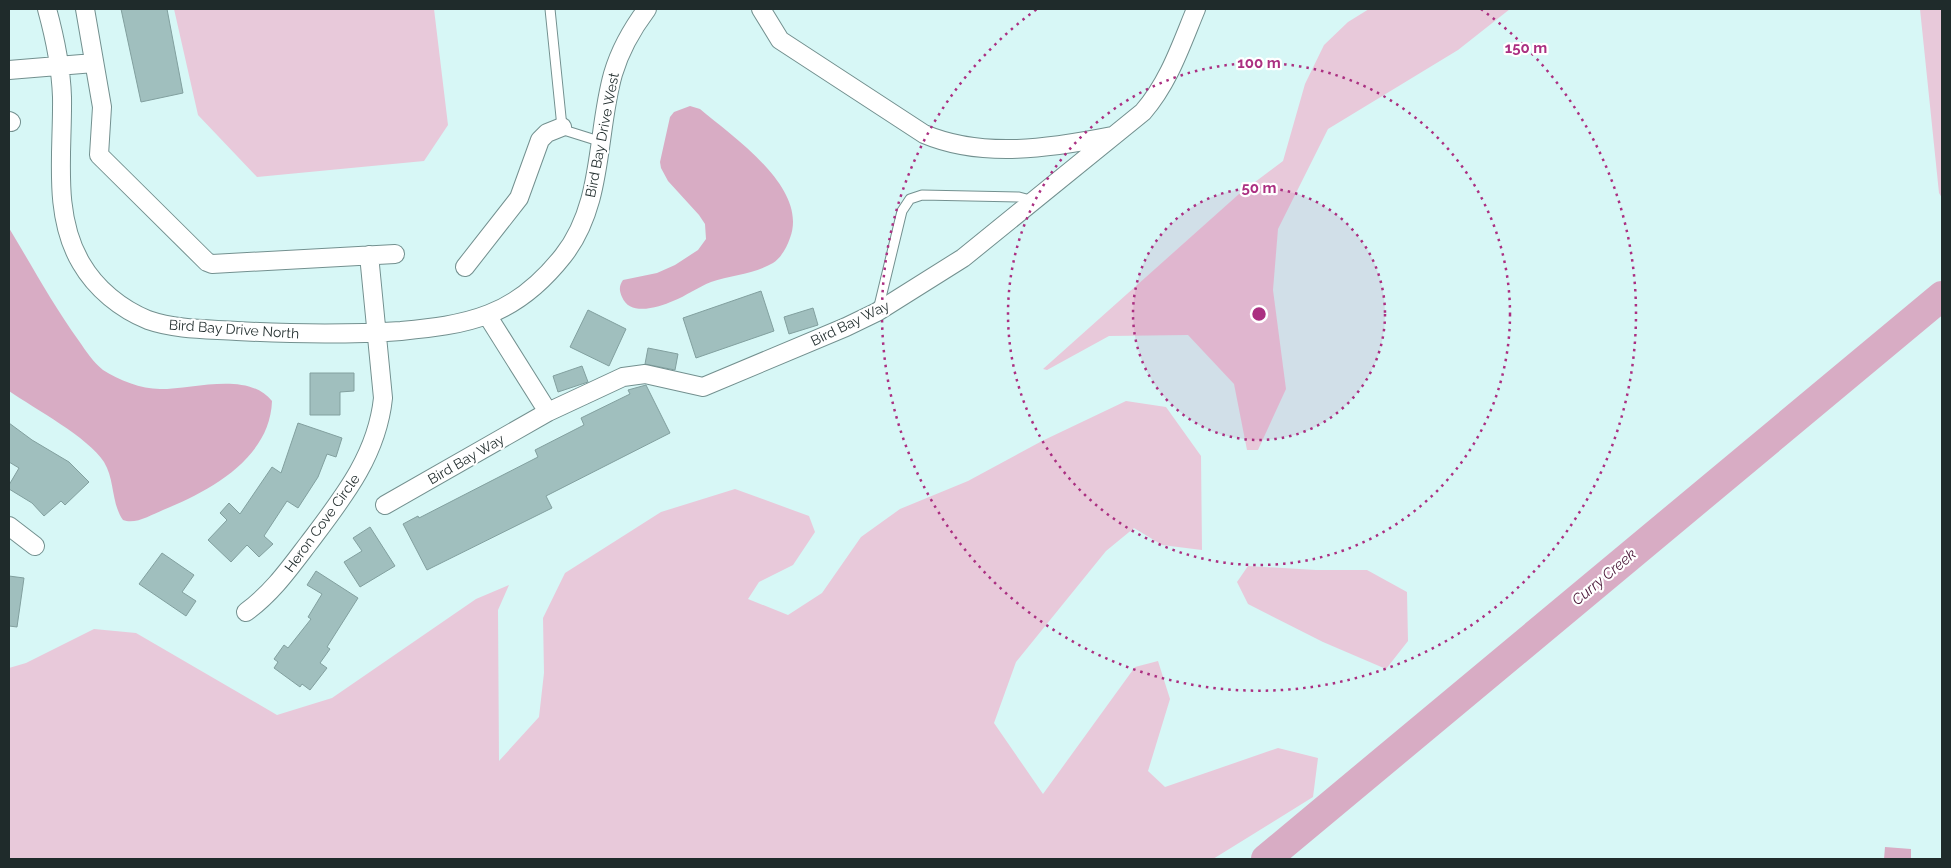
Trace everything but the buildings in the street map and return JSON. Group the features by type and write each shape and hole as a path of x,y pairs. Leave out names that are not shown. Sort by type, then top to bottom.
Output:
{"street":[{"name":"Bird Bay Drive North","path":"47,9 59,68 62,95 62,202 64,221 79,260 105,293 138,315 159,323 186,328 287,334 377,333 446,326 487,315"},
{"path":"85,9 102,107 99,155 207,262 212,264 395,254"},
{"name":"Bird Bay Drive West","path":"487,315 513,302 528,290 550,270 572,244 592,192 602,142 608,96 619,56 636,23 647,9"},
{"name":"Bird Bay Way","path":"761,9 780,40 924,134 942,142 1026,150 1066,146 1114,136"},
{"name":"Bird Bay Way","path":"385,505 548,412 629,375 645,374 703,387 846,327 877,312 963,258 1143,112 1156,97 1167,79 1196,9"},
{"path":"9,70 59,68 94,63"},
{"path":"465,267 519,198 540,140 547,133 562,127"},
{"name":"Heron Cove Circle","path":"246,612 274,589 343,497 364,464 380,417 383,398 369,255"},
{"path":"487,315 548,412"},
{"path":"9,526 35,546 9,542"}],"lane":[{"path":"550,9 562,127 567,131 602,142"},
{"path":"877,312 902,211 910,199 922,195 1019,197 1034,201"}],"shaded area":[{"path":"174,9 434,9 448,125 424,161 257,177 198,115"},
{"path":"1369,9 1510,9 1458,50 1328,129 1278,229 1273,290 1286,389 1258,450 1247,450 1234,384 1188,335 1109,336 1047,370 1043,369 1239,194 1283,161 1305,84 1324,45 1348,22"},
{"path":"1920,9 1942,9 1942,198 1939,193"},
{"path":"690,106 700,109 731,134 764,165 779,183 789,201 793,219 790,238 779,258 766,267 711,282 660,306 638,309 626,303 621,295 620,286 623,280 657,273 675,265 698,250 706,239 705,224 668,181 660,162 670,117 674,112"},
{"path":"9,228 69,327 96,364 103,370 130,383 153,389 220,384 249,386 262,392 272,401 269,422 261,440 249,456 234,470 199,493 143,519 123,520 119,513 110,476 104,462 74,433 9,391"},
{"path":"1126,401 1166,407 1201,456 1202,550 1162,545 1134,528 1106,551 1016,662 994,723 1043,794 1135,667 1158,661 1170,699 1148,771 1165,787 1278,748 1318,758 1313,797 1213,859 9,859 9,668 26,663 94,629 136,633 277,715 332,698 476,599 509,585 498,610 499,761 539,717 544,673 543,618 565,573 661,512 735,489 809,516 815,532 793,565 759,582 748,599 788,615 822,593 861,537 900,509 968,481 1042,441"},
{"path":"1248,566 1316,570 1367,570 1407,592 1408,641 1386,669 1323,642 1248,604 1237,582"},
{"path":"1885,847 1911,849 1911,859 1884,859"}],"waterway":[{"name":"Curry Creek","path":"1266,859 1942,296"}]}
